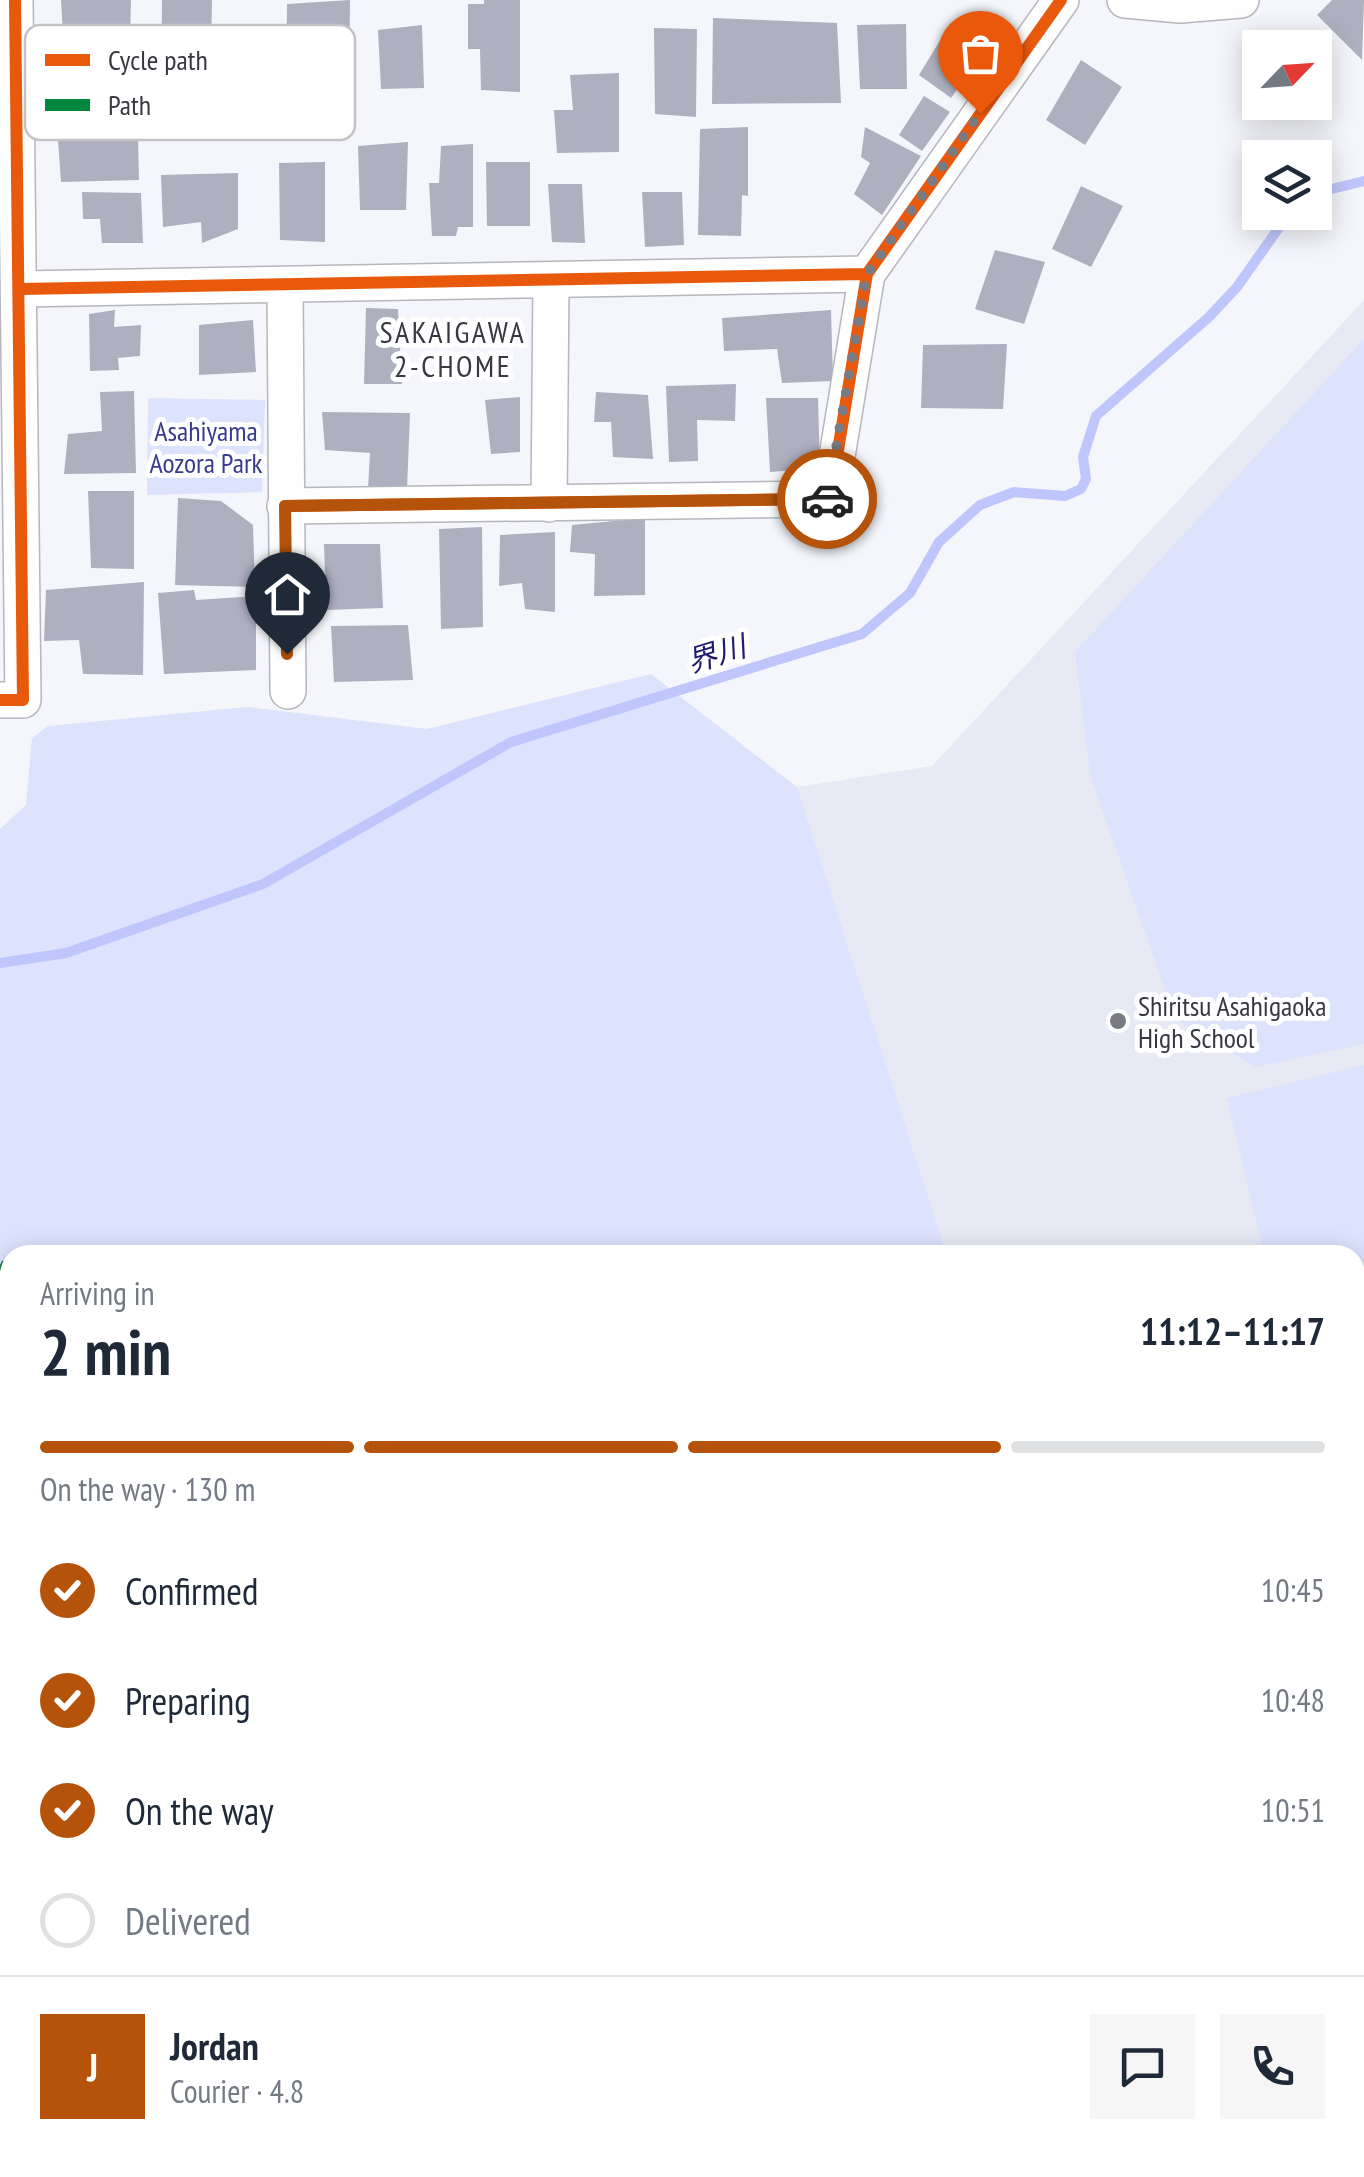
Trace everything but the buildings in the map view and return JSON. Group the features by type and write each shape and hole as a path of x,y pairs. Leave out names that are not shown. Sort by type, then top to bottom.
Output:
{"street":[{"path":"0,700 23,700 15,0"},
{"path":"285,506 830,499 867,274 1061,0"},
{"path":"1126,0 1180,5 1241,0"},
{"path":"21,289 867,274"},
{"path":"549,504 550,280"},
{"path":"285,286 288,691"}],"shaded area":[{"name":"Shiritsu Asahigaoka High School","path":"1364,300 1364,1245 944,1245 797,787 932,766"}],"green space":[{"path":"1364,339 1364,1044 1255,1067 1175,1018 1090,775 1075,652"},
{"name":"Asahiyama Aozora Park","path":"148,398 265,400 262,492 147,495"},
{"path":"651,674 797,787 944,1245 0,1245 0,829 26,805 32,738 48,726 247,707 427,729"},
{"path":"1364,1065 1364,1245 1262,1245 1227,1098"}],"waterway":[{"name":"界川","path":"1332,189 1364,181"},
{"name":"界川","path":"0,963 66,953 263,884 511,742 862,634 910,593 939,542 980,505 1014,492 1065,496 1081,489 1086,479 1083,457 1096,416 1209,317 1237,287 1277,230"}],"cycle path":[{"path":"0,700 23,700 15,0"},
{"path":"21,289 867,274 1061,0"},
{"path":"285,506 830,499 867,274"}],"way so far":[{"path":"827,499 867,274 980,113"}],"place":[{"name":"Shiritsu Asahigaoka High School","path":"1118,1021"}],"district":[{"name":"SAKAIGAWA 2-CHOME","path":"453,348"}],"route":[{"path":"287,654 285,506 827,499"}]}
